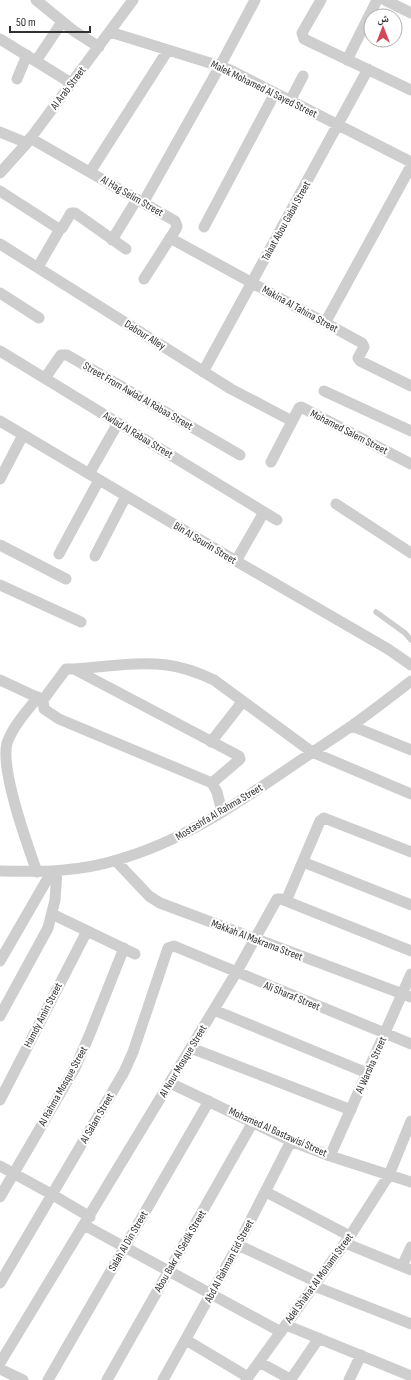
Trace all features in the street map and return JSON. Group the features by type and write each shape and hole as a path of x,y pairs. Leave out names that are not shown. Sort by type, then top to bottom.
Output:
{"street":[{"path":"36,0 62,22 99,47"},
{"name":"Al Arab Street","path":"0,173 28,140 99,47 132,0"},
{"path":"112,240 140,201 220,66 255,0"},
{"path":"320,0 302,33 302,38 411,90"},
{"path":"347,60 377,0"},
{"path":"385,0 411,13"},
{"path":"17,79 31,58 62,22"},
{"name":"Malek Mohamed Al Sayed Street","path":"110,32 220,66 411,162"},
{"path":"0,39 71,83"},
{"path":"90,172 168,50"},
{"name":"Talaat Abou Gabal Street","path":"203,372 368,69"},
{"path":"290,101 303,76"},
{"path":"204,227 275,93"},
{"name":"Al Hag Selim Street","path":"0,132 28,140 90,172 175,221 176,229 144,279"},
{"path":"325,323 411,166"},
{"path":"0,191 60,229"},
{"path":"38,267 71,213 75,213 126,249"},
{"name":"Makina Al Tahina Street","path":"170,238 362,343 364,346 358,358 360,361 411,386"},
{"name":"Dabour Alley","path":"0,244 203,372 240,394 292,421"},
{"path":"0,293 39,318"},
{"name":"Awlad Al Rabaa Street","path":"0,351 277,520"},
{"name":"Street From Awlad Al Rabaa Street","path":"45,378 60,355 67,355 240,456"},
{"path":"324,391 411,431"},
{"name":"Mohamed Salem Street","path":"272,462 292,421 301,407 411,464"},
{"name":"Bin Al Sourin Street","path":"0,421 388,649 411,665"},
{"path":"59,554 118,423"},
{"path":"0,479 23,435"},
{"path":"95,556 126,496"},
{"path":"336,504 411,553"},
{"path":"236,561 264,512"},
{"path":"0,545 66,579"},
{"path":"0,585 81,622"},
{"path":"38,872 23,834 12,796 5,762 7,744 12,733 66,669 148,664 178,667 199,673 214,680 312,752 411,794"},
{"path":"74,669 240,757 240,759 212,782"},
{"path":"0,680 41,698"},
{"name":"Mostashfa Al Rahma Street","path":"0,871 54,871 116,861 153,849 188,833 245,799 352,726 411,681"},
{"path":"41,698 44,710 60,719 212,782 217,792 222,812"},
{"path":"211,742 243,701"},
{"path":"352,726 411,750"},
{"path":"411,852 324,818 320,821 303,862 283,900 411,951"},
{"name":"Makkah Al Makrama Street","path":"116,861 154,900 166,906 407,996"},
{"path":"303,862 411,905"},
{"path":"0,1016 48,928 55,900 54,871"},
{"path":"0,961 54,871"},
{"name":"Al Nour Mosque Street","path":"0,1363 214,1010 277,899 283,900"},
{"path":"52,914 135,954"},
{"name":"Hamdy Amin Street","path":"0,1100 87,930"},
{"name":"Ali Sharaf Street","path":"174,946 236,973 411,1044"},
{"name":"Al Salam Street","path":"0,1283 53,1195 126,1067 133,1052 166,951 168,948 174,946"},
{"name":"Al Rahma Mosque Street","path":"0,1197 75,1068 124,948"},
{"name":"Al Warsha Street","path":"330,1156 385,1034 407,996 411,974"},
{"path":"214,1010 368,1073"},
{"path":"191,1048 351,1110"},
{"name":"Mohamed Al Bastawisi Street","path":"170,1083 291,1141 330,1156 411,1182"},
{"name":"Salah Al Din Street","path":"48,1380 209,1101"},
{"name":"Adel Shahat Al Mohami Street","path":"247,1379 347,1239 389,1175 411,1121"},
{"name":"Abou Bakr Al Sedik Street","path":"107,1380 253,1122"},
{"name":"Abd Al Rahman Eid Street","path":"163,1380 212,1294 291,1141"},
{"path":"0,1166 53,1195 125,1247 212,1294 283,1328 319,1338 411,1376"},
{"path":"266,1192 347,1239 407,1268 411,1247"},
{"path":"238,1245 315,1284 411,1324"},
{"path":"259,1362 292,1380 319,1338"},
{"path":"186,1340 247,1379"},
{"path":"349,1380 361,1355"},
{"path":"0,1368 23,1380"}],"lane":[{"path":"376,612 405,633 411,640"}]}
